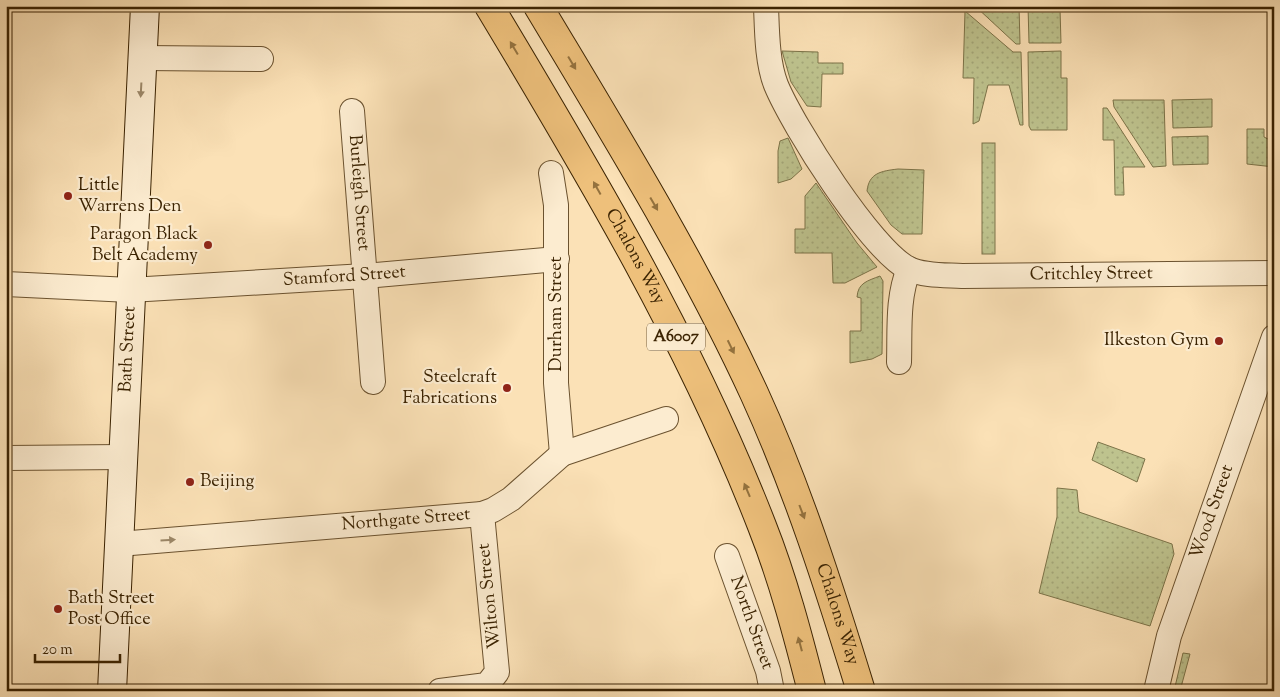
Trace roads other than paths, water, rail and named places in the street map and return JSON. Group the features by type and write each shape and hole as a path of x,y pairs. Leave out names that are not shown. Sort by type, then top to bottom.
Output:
{"main road":[{"name":"Chalons Way","path":"489,6 581,158 659,300 712,409 763,527 798,637 812,691"},
{"name":"Chalons Way","path":"538,6 701,286 754,393 818,552 860,691"}],"street":[{"name":"Bath Street","path":"112,691 130,290 146,6"},
{"name":"Critchley Street","path":"766,6 771,65 776,85 800,129 867,230 909,268 939,275 962,276 1274,273"},
{"path":"143,58 262,59"},
{"name":"Burleigh Street","path":"352,111 373,382"},
{"name":"Durham Street","path":"551,173 556,205 556,383 562,454"},
{"name":"Stamford Street","path":"6,284 130,290 366,276 557,259"},
{"path":"899,362 901,300 909,268"},
{"name":"Wood Street","path":"1156,691 1169,636 1274,337"},
{"name":"Northgate Street","path":"119,544 482,514 493,510 511,499 562,454 666,419"},
{"path":"6,458 123,457"},
{"name":"Wilton Street","path":"440,691 487,685 495,677 498,667 482,514"},
{"name":"North Street","path":"727,556 768,671 772,691"}],"place":[{"name":"Little Warrens Den","path":"68,196"},
{"name":"Paragon Black Belt Academy","path":"208,245"},
{"name":"Ilkeston Gym","path":"1219,341"},
{"name":"Steelcraft Fabrications","path":"507,388"},
{"name":"Beijing","path":"190,482"},
{"name":"Bath Street Post Office","path":"58,609"}]}
